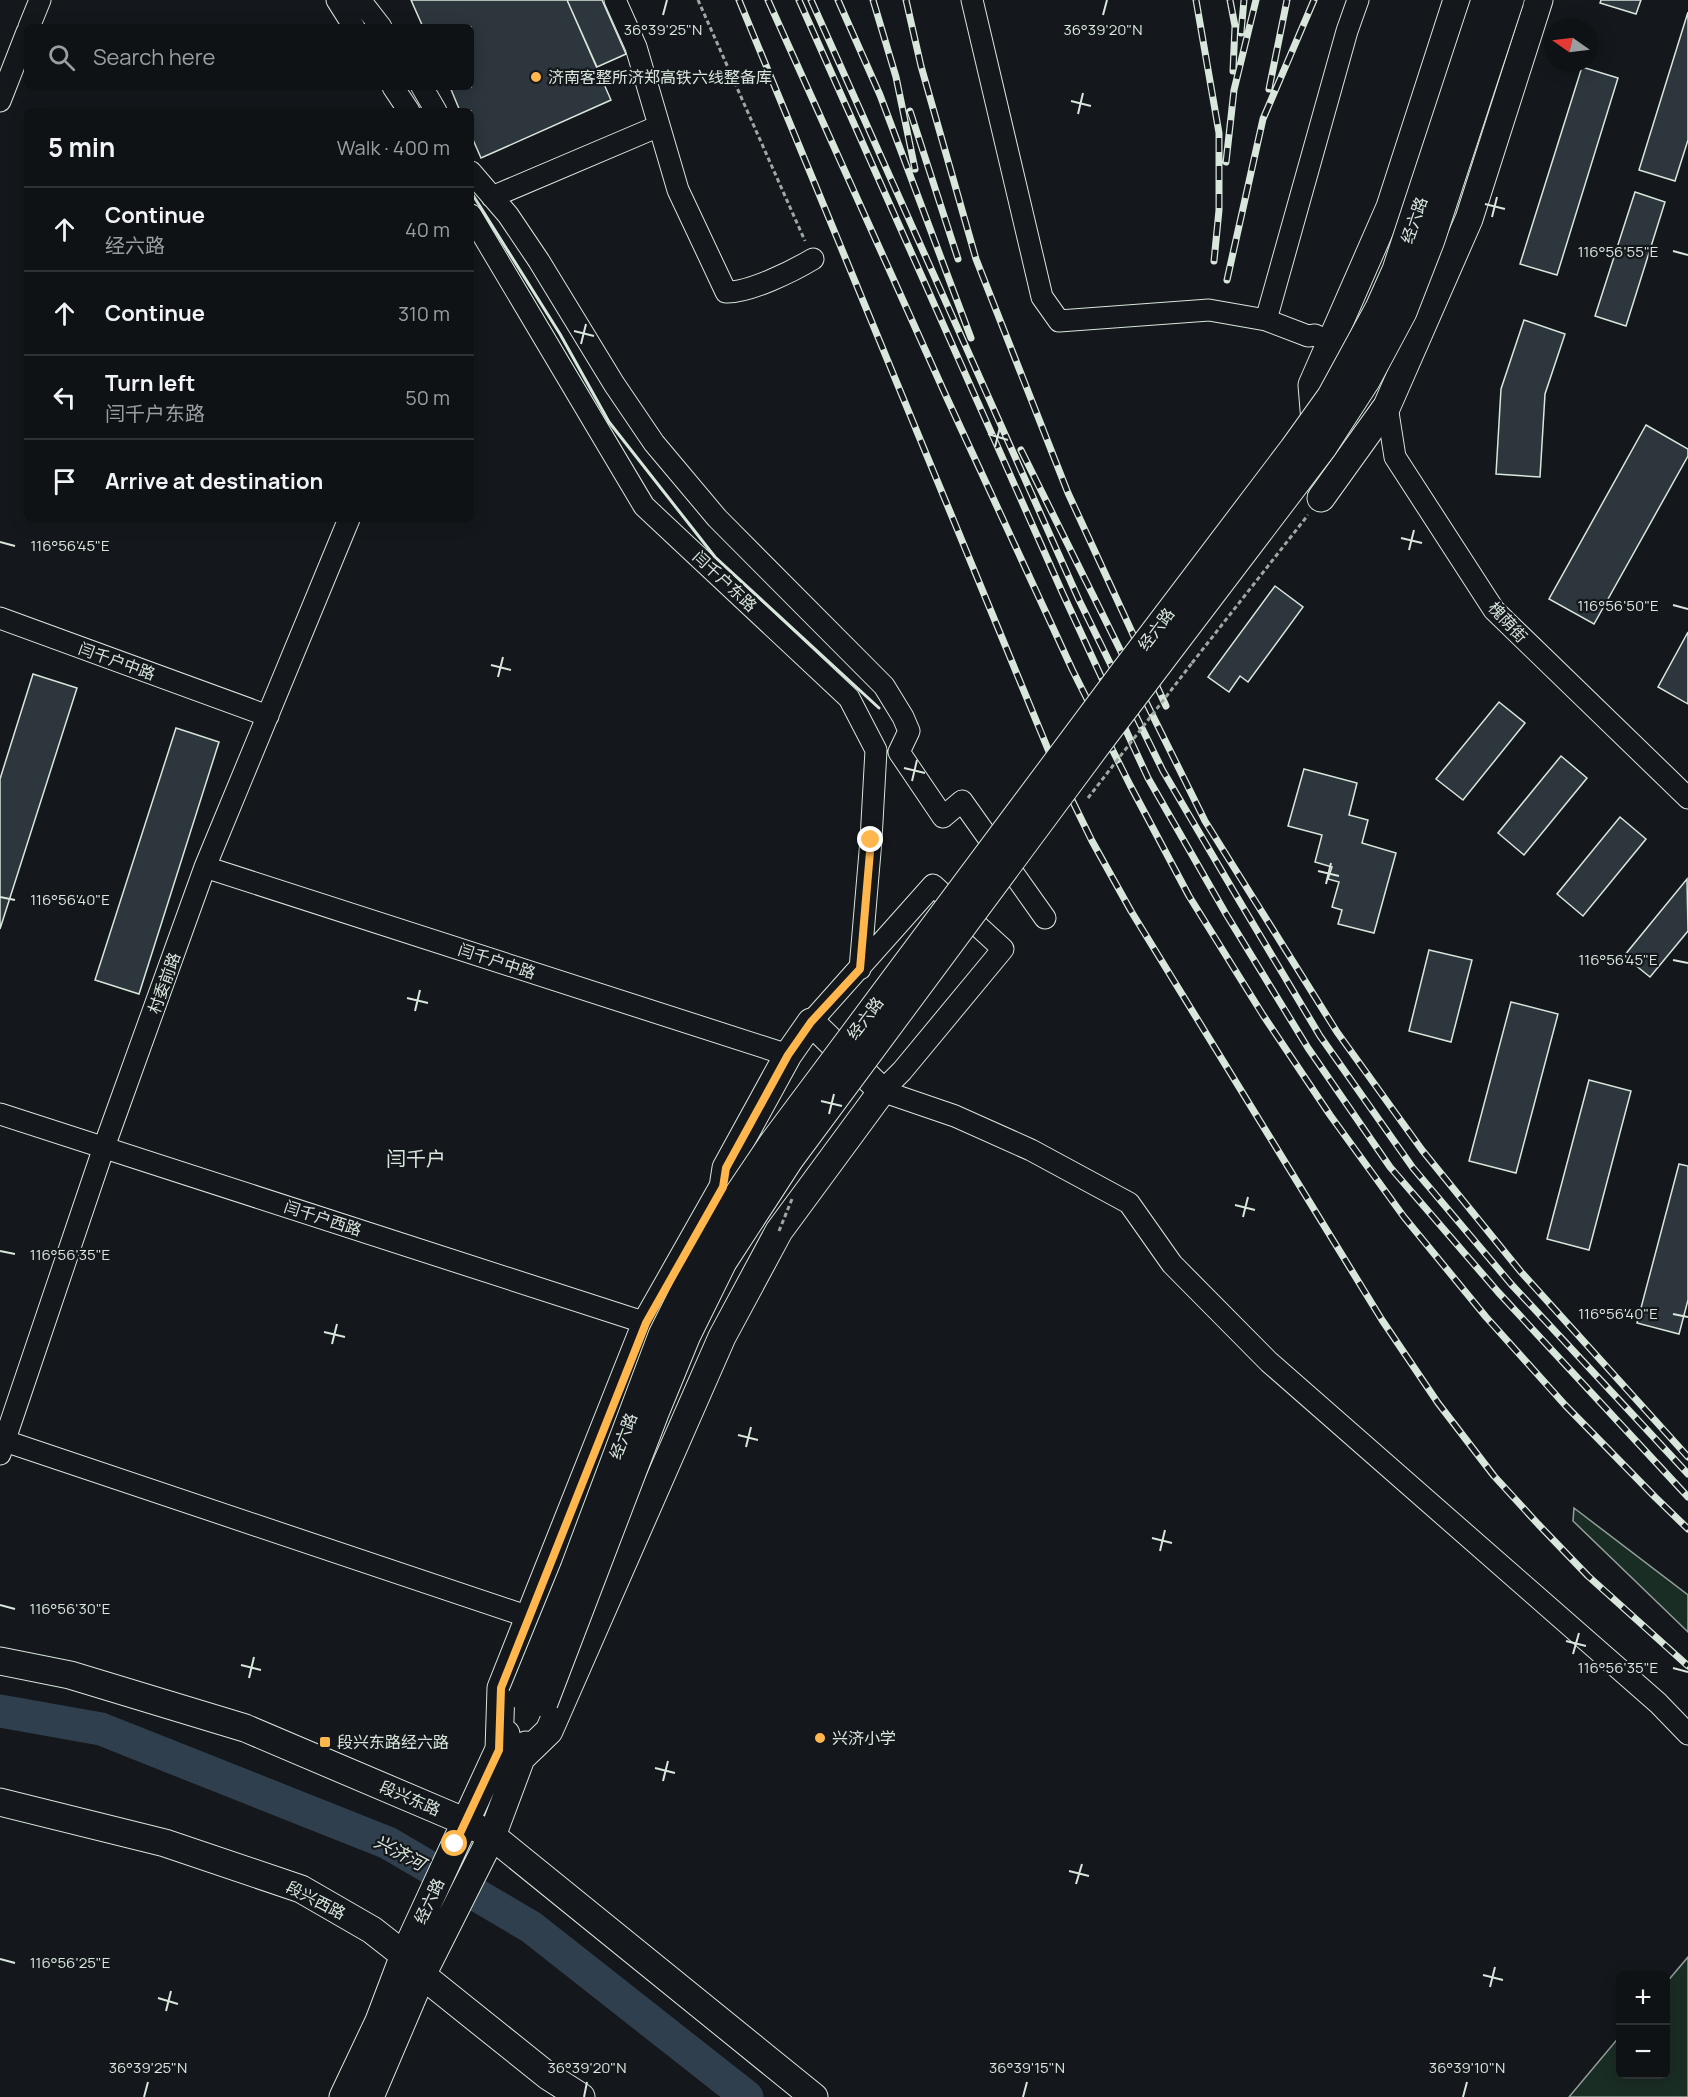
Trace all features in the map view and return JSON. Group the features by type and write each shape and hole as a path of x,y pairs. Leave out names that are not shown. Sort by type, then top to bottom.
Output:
{"main road":[{"path":"1321,498 1312,385 1390,207 1457,0"},
{"name":"经六路","path":"533,1699 574,1569 662,1335 716,1227 772,1144 1331,396 1396,270 1485,0"},
{"name":"经六路","path":"370,2097 422,1975 432,1925 460,1833 509,1755 687,1335 723,1262 790,1159 1100,741 1324,446 1366,381 1402,312 1431,240 1510,0"},
{"path":"1321,498 1387,406 1468,219 1539,0"},
{"path":"811,1022 882,1091 779,1231 722,1337 549,1731 509,1755 501,1688 646,1323 723,1187 726,1168 788,1055 811,1022"},
{"name":"段兴东路","path":"0,1660 70,1675 245,1728 460,1833 492,1836 814,2097"},
{"name":"经六路","path":"343,2097 379,2021 404,1954 432,1925 477,1864 492,1836 509,1755"},
{"name":"段兴西路","path":"0,1802 165,1843 301,1889 372,1930 404,1954 422,1975 549,2076 581,2097"}],"street":[{"path":"30,24 40,0"},
{"path":"337,0 352,24"},
{"path":"360,0 379,24"},
{"path":"615,0 636,47 678,190 726,292 738,293 747,290 813,260"},
{"path":"972,0 1042,297 1059,321 1209,310 1266,320 1331,342"},
{"path":"1266,320 1347,31 1358,0"},
{"path":"0,100 24,40"},
{"path":"395,90 407,108"},
{"path":"424,90 434,108"},
{"path":"492,197 660,126"},
{"path":"474,176 508,215 539,261 614,384 654,442 717,518 884,686 909,730 899,752"},
{"name":"闫千户东路","path":"474,226 644,506 849,698 876,750 860,969"},
{"name":"槐荫街","path":"1387,406 1395,457 1494,610 1688,798"},
{"name":"村委前路","path":"2,1447 104,1147 205,867 348,522"},
{"name":"闫千户中路","path":"0,618 268,716"},
{"path":"863,725 874,731 899,752 943,817 962,801 1045,918"},
{"name":"闫千户中路","path":"205,867 788,1055"},
{"path":"811,1022 933,885 1003,949 902,1071 882,1091 955,1116 1030,1150 1129,1203 1172,1264 1269,1362 1658,1703 1688,1734"},
{"name":"闫千户西路","path":"0,1114 646,1323"},
{"path":"2,1447 529,1617"}],"path":[{"path":"698,0 813,260"},
{"path":"1086,802 1321,498"}],"green space":[{"path":"1574,1508 1688,1595 1688,1632 1573,1521"},
{"path":"1688,1957 1688,2097 1569,2097 1616,2041 1616,2079 1670,2079 1670,1978"}],"building":[{"name":"济南客整所济郑高铁六线整备库","path":"411,0 567,0 611,100 481,158 474,142 474,108 459,108 451,90 474,90 474,24 422,24"},
{"path":"567,0 602,0 626,54 597,67"},
{"path":"1601,0 1641,0 1636,14 1600,3"},
{"path":"1688,12 1688,140 1675,181 1639,170"},
{"path":"1580,72 1598,72 1618,78 1557,275 1520,264"},
{"path":"1635,192 1665,202 1626,326 1595,316"},
{"path":"1524,320 1565,334 1545,394 1540,477 1496,474 1501,389"},
{"path":"1646,425 1688,449 1688,456 1594,624 1549,599"},
{"path":"1275,586 1303,607 1248,682 1240,676 1229,692 1208,677"},
{"path":"1688,632 1688,704 1658,687"},
{"path":"33,674 77,688 0,929 0,779"},
{"path":"1499,702 1525,723 1463,800 1436,779"},
{"path":"176,728 219,742 139,994 95,980"},
{"path":"1561,756 1587,778 1524,855 1498,833"},
{"path":"1304,769 1357,783 1349,815 1368,820 1362,843 1396,853 1374,933 1338,924 1342,910 1332,907 1339,882 1328,879 1332,867 1315,862 1322,835 1288,826"},
{"path":"1620,817 1646,839 1583,916 1557,894"},
{"path":"1687,879 1688,931 1650,977 1624,956"},
{"path":"1429,950 1472,960 1451,1042 1409,1031"},
{"path":"1511,1002 1558,1014 1516,1173 1469,1161"},
{"path":"1589,1080 1631,1091 1589,1250 1547,1239"},
{"path":"1679,1164 1688,1166 1688,1300 1679,1334 1637,1323"}],"waterway":[{"name":"兴济河","path":"0,1711 101,1729 388,1843 531,1927 747,2097"}],"railway":[{"path":"739,0 1052,759 1092,841 1131,911 1382,1320 1438,1403 1494,1476 1538,1524 1588,1576 1688,1666"},
{"path":"768,0 1072,669 1189,896 1263,1015 1330,1115 1404,1217 1486,1317 1565,1405 1688,1529"},
{"path":"799,0 1063,594 1148,778 1226,914 1308,1048 1390,1167 1498,1292 1688,1497"},
{"path":"811,0 1079,600 1163,771 1240,902 1320,1036 1413,1168 1511,1284 1688,1474"},
{"path":"838,0 880,95 971,338"},
{"path":"873,0 896,77 915,169"},
{"path":"906,0 921,66 976,259 1068,493 1166,706"},
{"path":"1196,0 1219,133 1219,210 1214,261"},
{"path":"1230,0 1235,26 1233,71"},
{"path":"1241,33 1244,0"},
{"path":"1226,162 1234,90 1256,0"},
{"path":"1269,89 1287,0"},
{"path":"1227,280 1263,119 1314,0"},
{"path":"910,111 958,259"},
{"path":"1021,450 1205,821 1337,1032 1422,1150 1521,1272 1688,1457"}],"wall":[{"path":"474,197 560,334 609,422 715,557 879,708"}],"place":[{"name":"济南客整所济郑高铁六线整备库","path":"536,77"},
{"name":"兴济小学","path":"820,1738"},
{"name":"段兴东路经六路","path":"325,1742"}],"district":[{"name":"闫千户","path":"416,1158"}],"route":[{"path":"455,1844 499,1750 501,1688 646,1323 723,1187 726,1168 788,1055 811,1022 860,969 871,840"}]}
